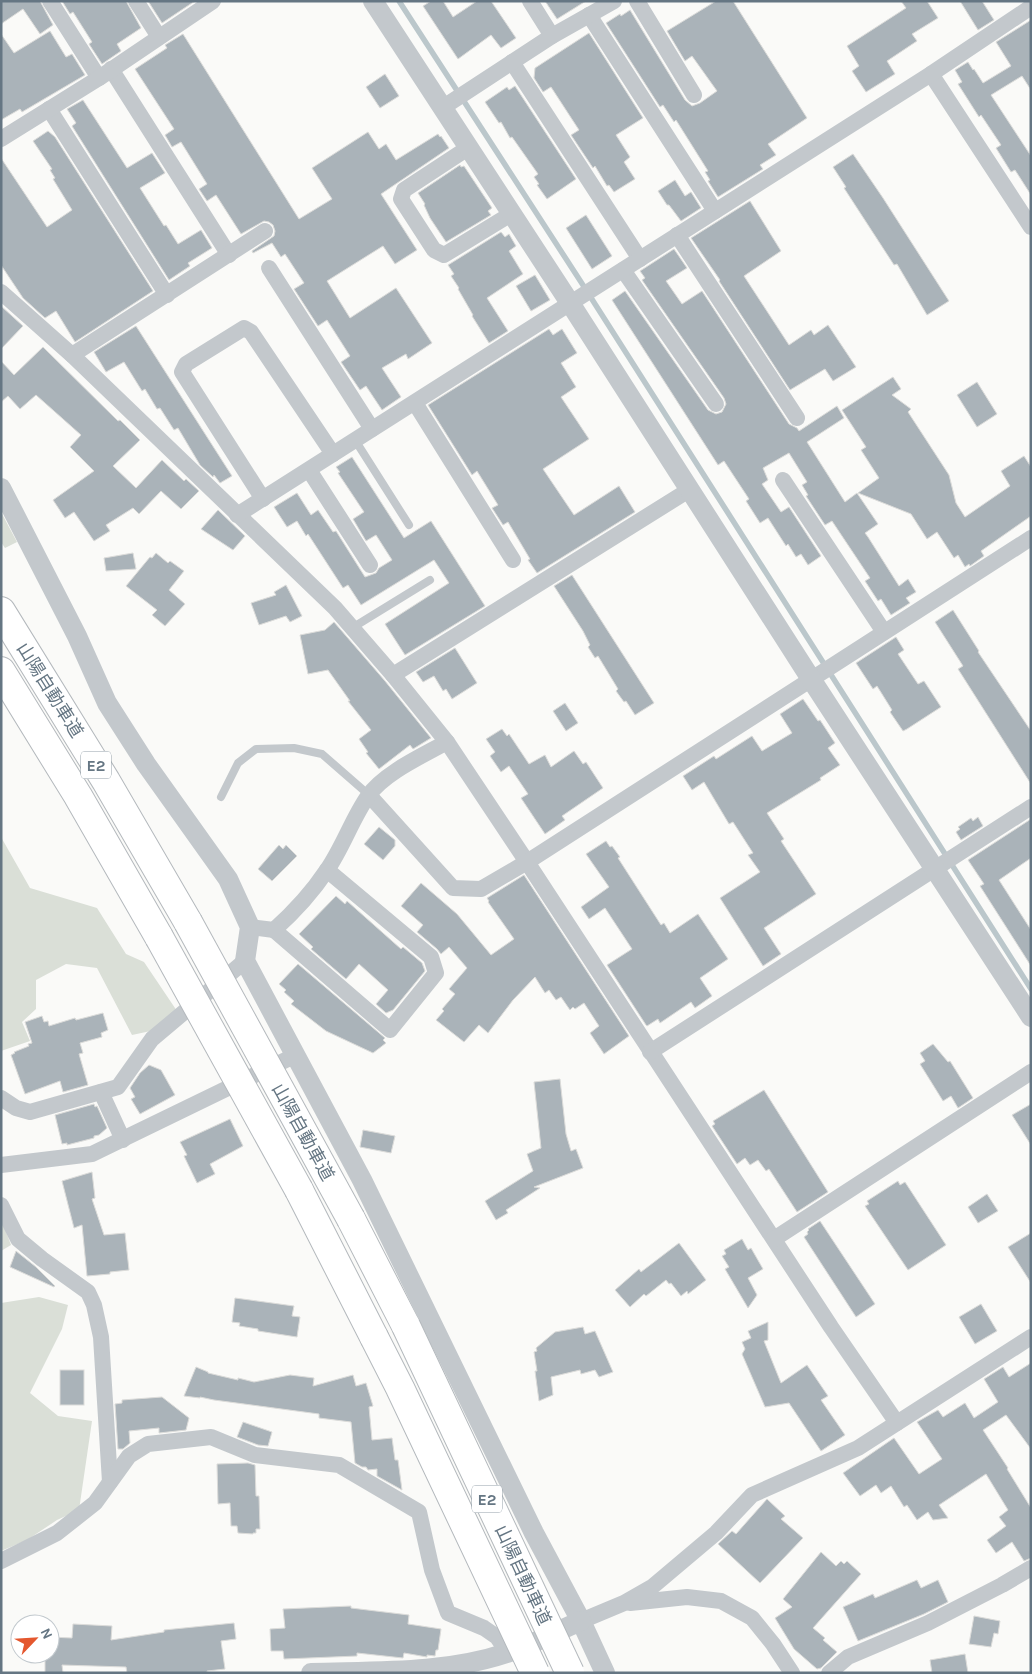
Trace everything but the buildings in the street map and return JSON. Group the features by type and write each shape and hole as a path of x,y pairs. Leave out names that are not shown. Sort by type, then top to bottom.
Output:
{"highway":[{"name":"山陽自動車道","path":"1,610 106,781 188,922 351,1219 406,1326 570,1673"},
{"name":"山陽自動車道","path":"1,671 78,796 159,937 299,1190 400,1388 535,1673"}],"street":[{"path":"50,1 105,74 229,255"},
{"path":"136,1 159,37"},
{"path":"1,139 105,74 212,1"},
{"path":"373,1 446,105 468,148 511,214 581,296 689,490 820,673 944,864 1031,1017"},
{"path":"530,1 552,36"},
{"path":"446,105 552,36 614,1"},
{"path":"637,1 694,95"},
{"path":"237,516 930,74 1031,7"},
{"path":"589,15 715,211"},
{"path":"512,62 640,259"},
{"path":"930,74 1031,227"},
{"path":"49,109 167,295"},
{"path":"468,148 404,190 402,199 434,250 444,255 511,214"},
{"path":"72,355 265,231"},
{"path":"678,235 797,418"},
{"path":"268,268 372,429"},
{"path":"623,270 716,404"},
{"path":"1,292 72,355 237,516 335,608 393,675 447,742 831,1327 897,1422"},
{"path":"263,499 182,372 186,364 244,328 252,332 333,454"},
{"path":"414,403 513,560"},
{"path":"309,470 370,565"},
{"path":"783,480 884,632"},
{"path":"1,488 78,636 107,703 146,764 228,879 250,927 245,961 362,1180 534,1533 581,1620 605,1673"},
{"path":"393,675 689,490"},
{"path":"368,795 453,888 481,889 527,862 1031,538"},
{"path":"274,930 288,918 327,870 368,795 383,781 447,742"},
{"path":"650,1052 1031,807"},
{"path":"250,927 274,930 390,1030 436,973 431,957 327,870"},
{"path":"1,1098 16,1108 30,1112 118,1086 152,1039 245,961"},
{"path":"1,1165 92,1154 296,1055"},
{"path":"774,1239 1031,1072"},
{"path":"101,1092 123,1140"},
{"path":"1,1206 18,1239 88,1292 94,1305 101,1337 110,1482"},
{"path":"310,1673 429,1669 466,1663 508,1653 624,1603 652,1587 716,1533 752,1495 858,1448 1031,1337"},
{"path":"1,1561 57,1534 95,1503 130,1456 148,1444 211,1437 255,1455 340,1465 419,1512 432,1570 448,1613 484,1628 497,1637 508,1653"},
{"path":"829,1673 848,1657 928,1623 1031,1568"},
{"path":"624,1603 687,1597 721,1601 752,1618 773,1644 792,1673"}],"lane":[{"path":"355,440 409,525"},
{"path":"352,628 430,580"},
{"path":"221,797 238,763 256,749 294,748 322,754 368,795"}],"shaded area":[{"path":"1,512 17,542 5,548 1,542"},
{"path":"1,837 30,888 97,908 126,954 144,962 177,1011 160,1029 132,1035 97,968 66,964 36,980 36,1009 22,1022 30,1041 1,1051"},
{"path":"1,1218 11,1245 1,1251"},
{"path":"39,1297 68,1305 62,1329 30,1393 58,1416 92,1421 79,1510 57,1520 27,1540 1,1551 1,1303"}],"waterway":[{"path":"399,1 581,282 1031,989"}]}
